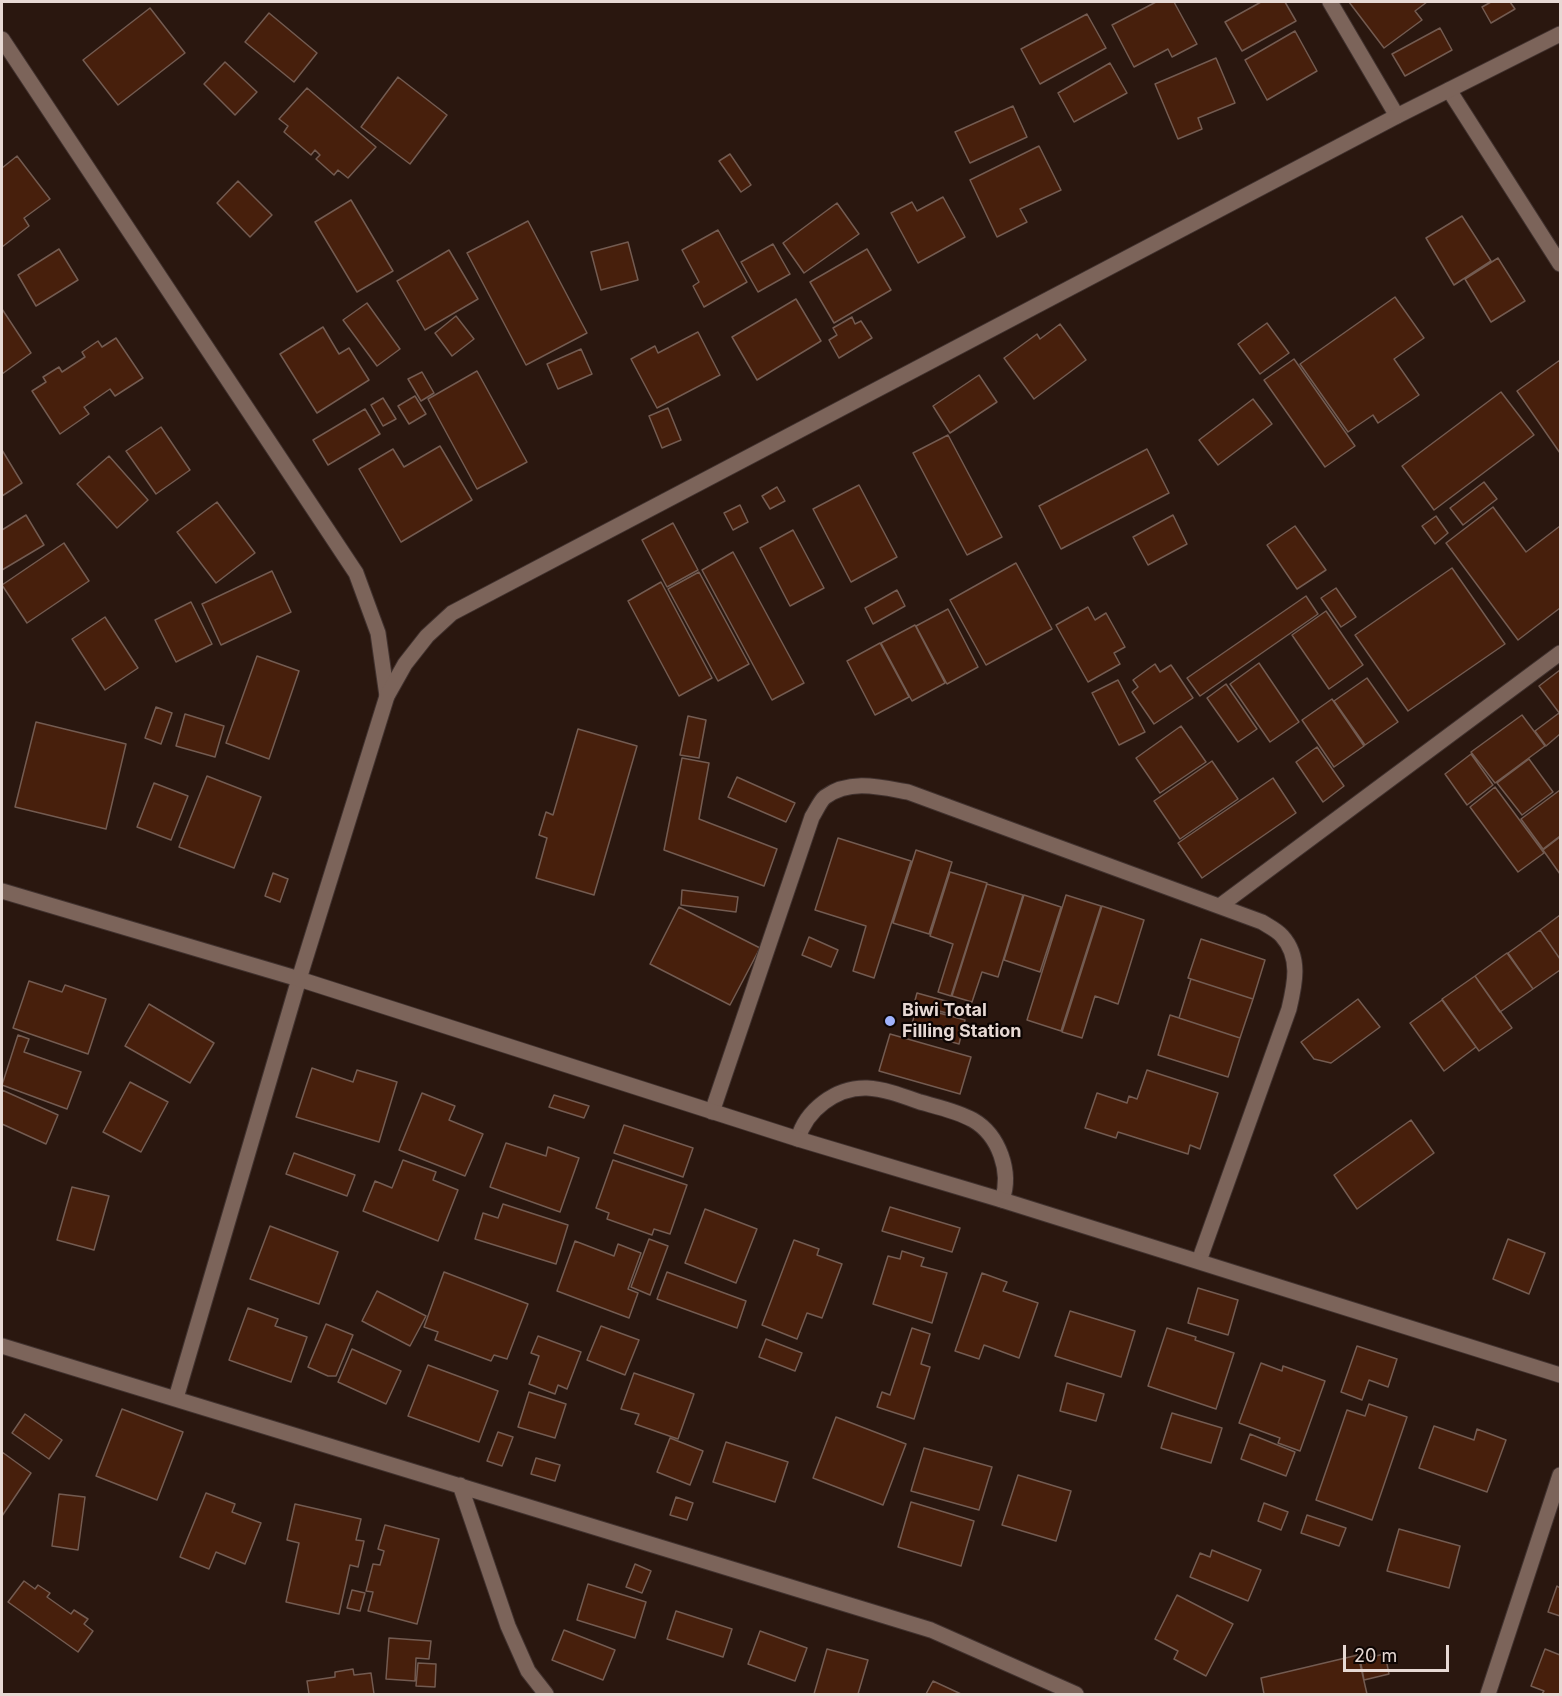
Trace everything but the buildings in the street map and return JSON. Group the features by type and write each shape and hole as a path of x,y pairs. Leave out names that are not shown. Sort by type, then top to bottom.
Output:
{"street":[{"path":"1330,2 1397,116"},
{"path":"176,1398 299,979 387,696 405,664 427,636 452,613 1397,116 1560,34"},
{"path":"2,39 356,573 378,633 387,696"},
{"path":"1449,90 1560,264"},
{"path":"1221,905 1560,653"},
{"path":"712,1112 812,817 824,798 848,786 873,785 908,792 1221,905 1262,922 1282,935 1292,951 1296,970 1289,1009 1199,1261"},
{"path":"2,891 299,979 712,1112 1199,1261 1560,1375"},
{"path":"798,1139 801,1129 812,1113 827,1099 846,1091 865,1088 885,1091 956,1112 974,1120 989,1134 1000,1150 1005,1170 1005,1190 1002,1200"},
{"path":"2,1346 931,1630 1076,1695"},
{"path":"1488,1695 1560,1475"},
{"path":"460,1485 508,1626 528,1671 546,1695"}],"place":[{"name":"Biwi Total Filling Station","path":"890,1021"}]}
